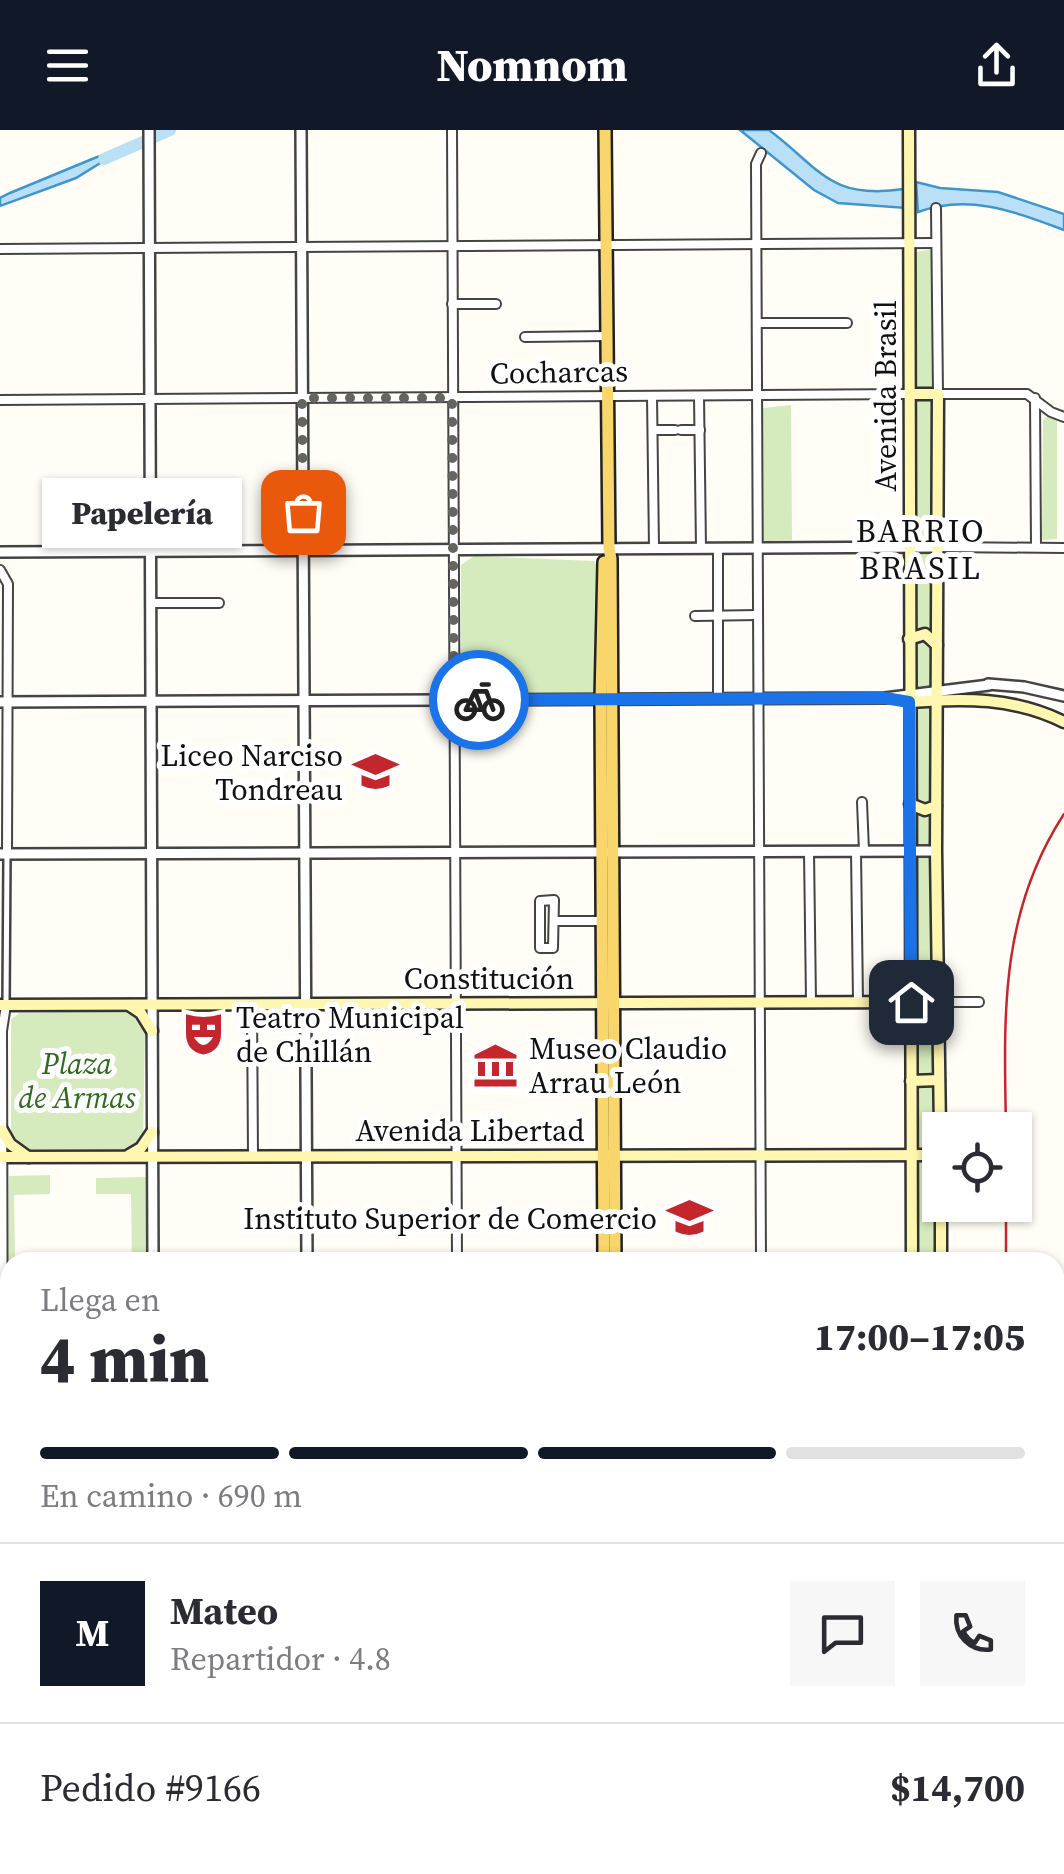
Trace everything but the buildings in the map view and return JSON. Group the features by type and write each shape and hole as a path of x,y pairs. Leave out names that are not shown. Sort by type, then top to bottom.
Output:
{"main road":[{"path":"605,130 609,1154 614,1252"},
{"name":"Avenida Brasil","path":"909,130 912,1252"},
{"name":"Cocharcas","path":"910,394 938,394"},
{"name":"Avenida Brasil","path":"938,394 939,1112"},
{"path":"909,639 925,634 938,646"},
{"path":"909,698 938,689 1006,702 1064,722"},
{"path":"910,804 921,810 936,806"},
{"path":"607,852 603,921 608,1003"},
{"name":"Constitución","path":"3,1005 940,1002"},
{"path":"128,1005 140,1013 152,1031"},
{"path":"911,1081 938,1080"},
{"path":"2,1130 13,1147 28,1157"},
{"path":"126,1157 142,1148 152,1132"},
{"path":"604,1252 609,1154"},
{"name":"Avenida Libertad","path":"1,1157 922,1154"},
{"path":"940,1222 941,1252"}],"street":[{"path":"301,130 307,1252"},
{"path":"452,130 457,1252"},
{"path":"149,135 153,1252"},
{"path":"761,154 756,164 761,1252"},
{"name":"Avenida Brasil","path":"936,208 938,394"},
{"path":"0,249 936,243"},
{"path":"452,304 496,304"},
{"path":"757,323 847,323"},
{"path":"525,337 608,336"},
{"name":"Cocharcas","path":"0,400 910,394"},
{"path":"938,394 1022,394 1064,417"},
{"path":"652,396 654,548"},
{"path":"700,396 700,548"},
{"path":"1035,398 1036,547"},
{"path":"652,430 700,430"},
{"path":"718,548 718,699"},
{"path":"0,552 1064,548"},
{"path":"0,570 8,584 9,686 2,698 3,1252"},
{"path":"151,603 219,603"},
{"path":"695,616 758,615"},
{"path":"938,689 989,684 1064,696"},
{"path":"2,698 152,702 909,698"},
{"path":"858,1002 862,802"},
{"path":"3,854 936,850"},
{"path":"809,851 810,1002"},
{"path":"540,900 554,900 554,921 553,948 540,948 540,900"},
{"path":"554,921 603,921"},
{"name":"Constitución","path":"940,1002 979,1002"},
{"path":"252,1004 254,1156"}],"green space":[{"path":"933,249 934,387 914,388 916,252"},
{"path":"915,401 933,401 932,539 915,539"},
{"path":"791,405 792,540 765,541 761,538 761,408"},
{"path":"1043,420 1057,420 1057,539 1042,540"},
{"path":"911,552 930,552 931,688 912,688"},
{"path":"474,556 594,561 601,571 599,685 592,693 468,694 461,684 461,565"},
{"path":"932,706 932,845 913,845 912,707"},
{"path":"932,853 935,997 915,997 913,854"},
{"path":"936,1008 936,1112 922,1112 922,1148 915,1148 917,1009"},
{"name":"Plaza de Armas","path":"129,1011 142,1020 145,1028 143,1142 130,1150 25,1149 15,1144 11,1133 11,1019 20,1013"},
{"path":"915,1161 922,1161 922,1222 936,1222 936,1252 915,1252"},
{"path":"50,1175 50,1194 14,1195 15,1252 8,1252 9,1176"},
{"path":"146,1177 146,1252 132,1252 131,1194 96,1194 96,1178"}],"water":[{"path":"740,130 769,130 815,169 842,185 859,190 904,189 906,208 838,203 814,190"},
{"path":"118,152 76,178 0,206 0,198 10,193"},
{"path":"916,182 940,188 998,192 1064,214 1064,230 992,207 955,204 918,212"}],"waterway":[{"path":"104,159 170,130"}],"railway":[{"path":"1006,1112 1006,1006 1017,928 1027,890 1064,814"},
{"path":"1006,1222 1006,1252"}],"way so far":[{"path":"303,512 302,398 452,398 454,700 479,700"}],"place":[{"name":"Papelería","path":"303,512"},
{"name":"Liceo Narciso Tondreau","path":"376,772"},
{"name":"Teatro Municipal de Chillán","path":"203,1034"},
{"name":"Museo Claudio Arrau León","path":"496,1065"},
{"name":"Instituto Superior de Comercio","path":"690,1218"}],"district":[{"name":"BARRIO BRASIL","path":"921,550"}],"route":[{"path":"479,700 885,698 909,702 911,1002"}]}
